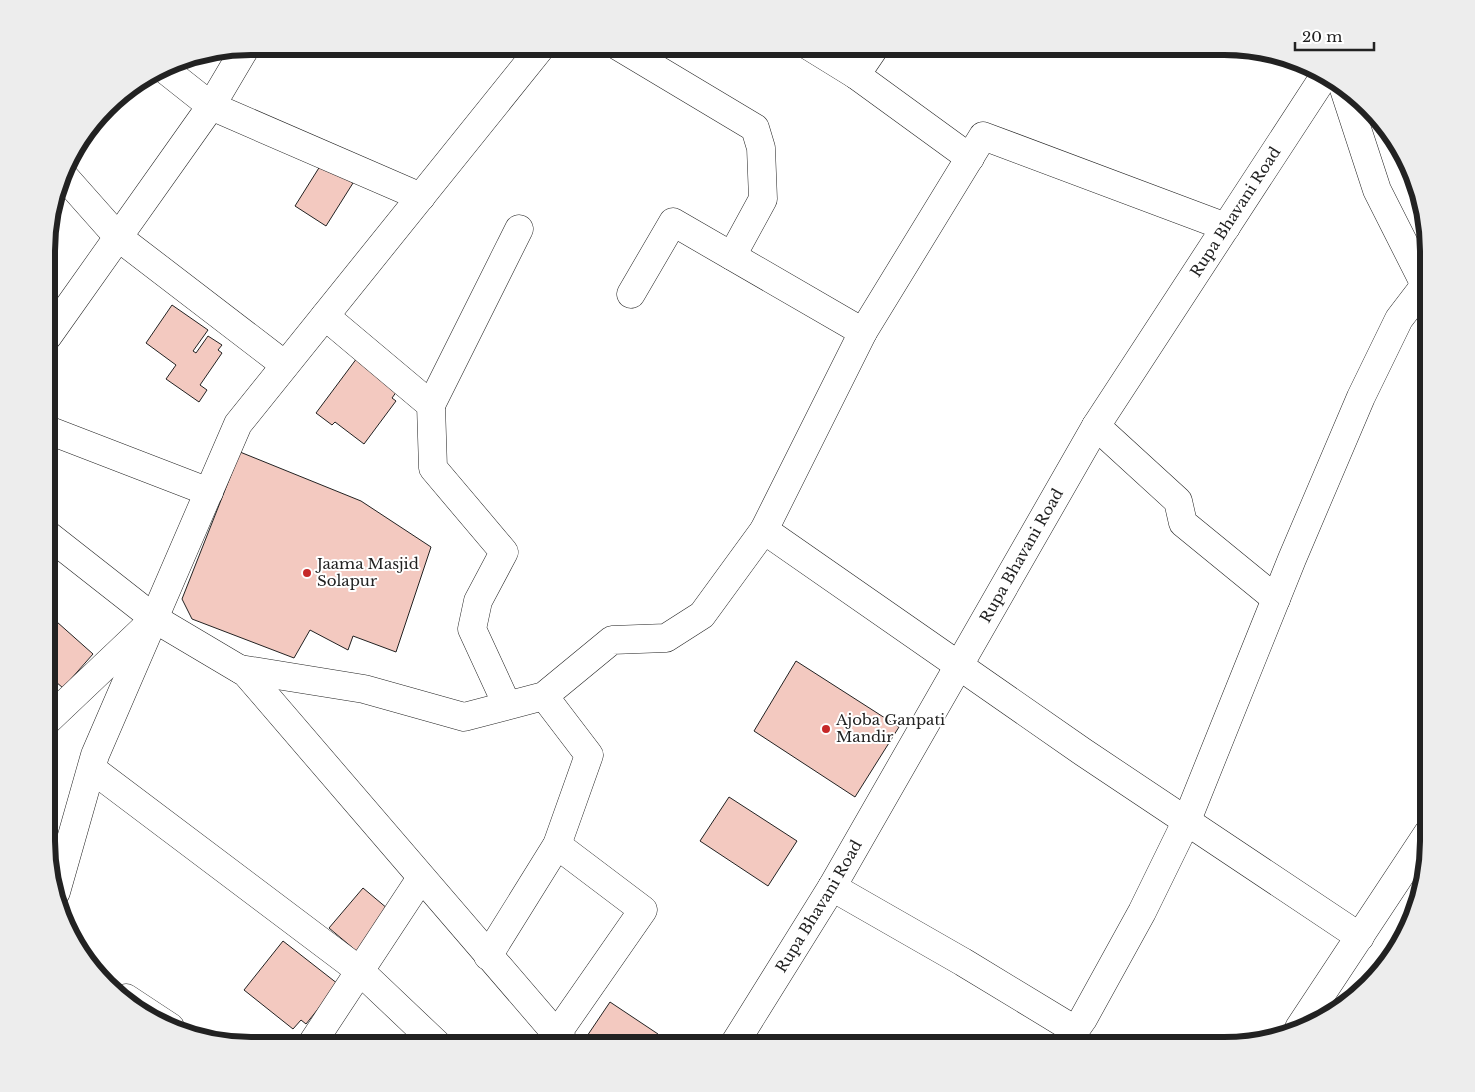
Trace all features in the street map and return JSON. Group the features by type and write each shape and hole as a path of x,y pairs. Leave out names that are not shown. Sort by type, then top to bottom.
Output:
{"street":[{"path":"55,326 211,106 241,55"},
{"path":"59,880 92,769 238,424 535,55"},
{"path":"639,55 755,128 761,148 763,199 732,256"},
{"path":"823,55 856,76 970,158"},
{"path":"856,76 869,55"},
{"path":"169,73 211,106 421,198"},
{"name":"Rupa Bhavani Road","path":"739,1037 832,887 1096,426 1321,81"},
{"path":"1349,100 1377,190 1420,274"},
{"path":"240,669 364,689 464,717 544,696 612,640 666,638 702,615 764,530 863,332 983,136 1226,227"},
{"path":"68,181 118,238 285,366"},
{"path":"631,294 673,222 863,332"},
{"path":"507,705 472,629 478,601 504,552 433,468 431,405 519,228"},
{"path":"1070,1037 1142,912 1187,820 1276,599 1361,397 1399,319 1420,296"},
{"path":"325,316 431,405"},
{"path":"1096,426 1178,501 1182,523 1276,599"},
{"path":"55,433 209,492"},
{"path":"764,530 959,667 1360,937"},
{"path":"55,541 154,619 246,673 488,956 553,1037"},
{"path":"55,713 154,619"},
{"path":"488,956 557,845 590,755 544,696"},
{"path":"92,769 360,971 430,1037"},
{"path":"557,845 643,910 560,1037"},
{"path":"1305,1019 1360,937 1420,856"},
{"path":"316,1037 421,878"},
{"path":"832,887 963,962 1068,1037"}],"building":[{"path":"322,163 353,183 326,226 295,206"},
{"path":"172,305 208,330 193,351 196,353 208,336 222,345 218,350 222,353 200,385 207,390 199,402 166,379 176,365 146,343"},
{"path":"360,354 402,384 392,398 396,401 364,444 335,422 332,425 316,413"},
{"name":"Jaama Masjid Solapur","path":"240,452 361,501 431,547 396,652 353,636 348,650 310,630 294,658 192,619 182,599"},
{"path":"55,620 93,654 63,688 55,681"},
{"name":"Ajoba Ganpati Mandir","path":"796,661 899,727 855,797 754,731"},
{"path":"729,797 797,841 768,886 700,841"},
{"path":"363,888 394,914 360,954 329,928"},
{"path":"283,941 338,984 306,1024 301,1020 293,1029 244,990"},
{"path":"610,1002 658,1034 656,1037 586,1037"}],"place":[{"name":"Jaama Masjid Solapur","path":"307,573"},
{"name":"Ajoba Ganpati Mandir","path":"826,729"}]}
